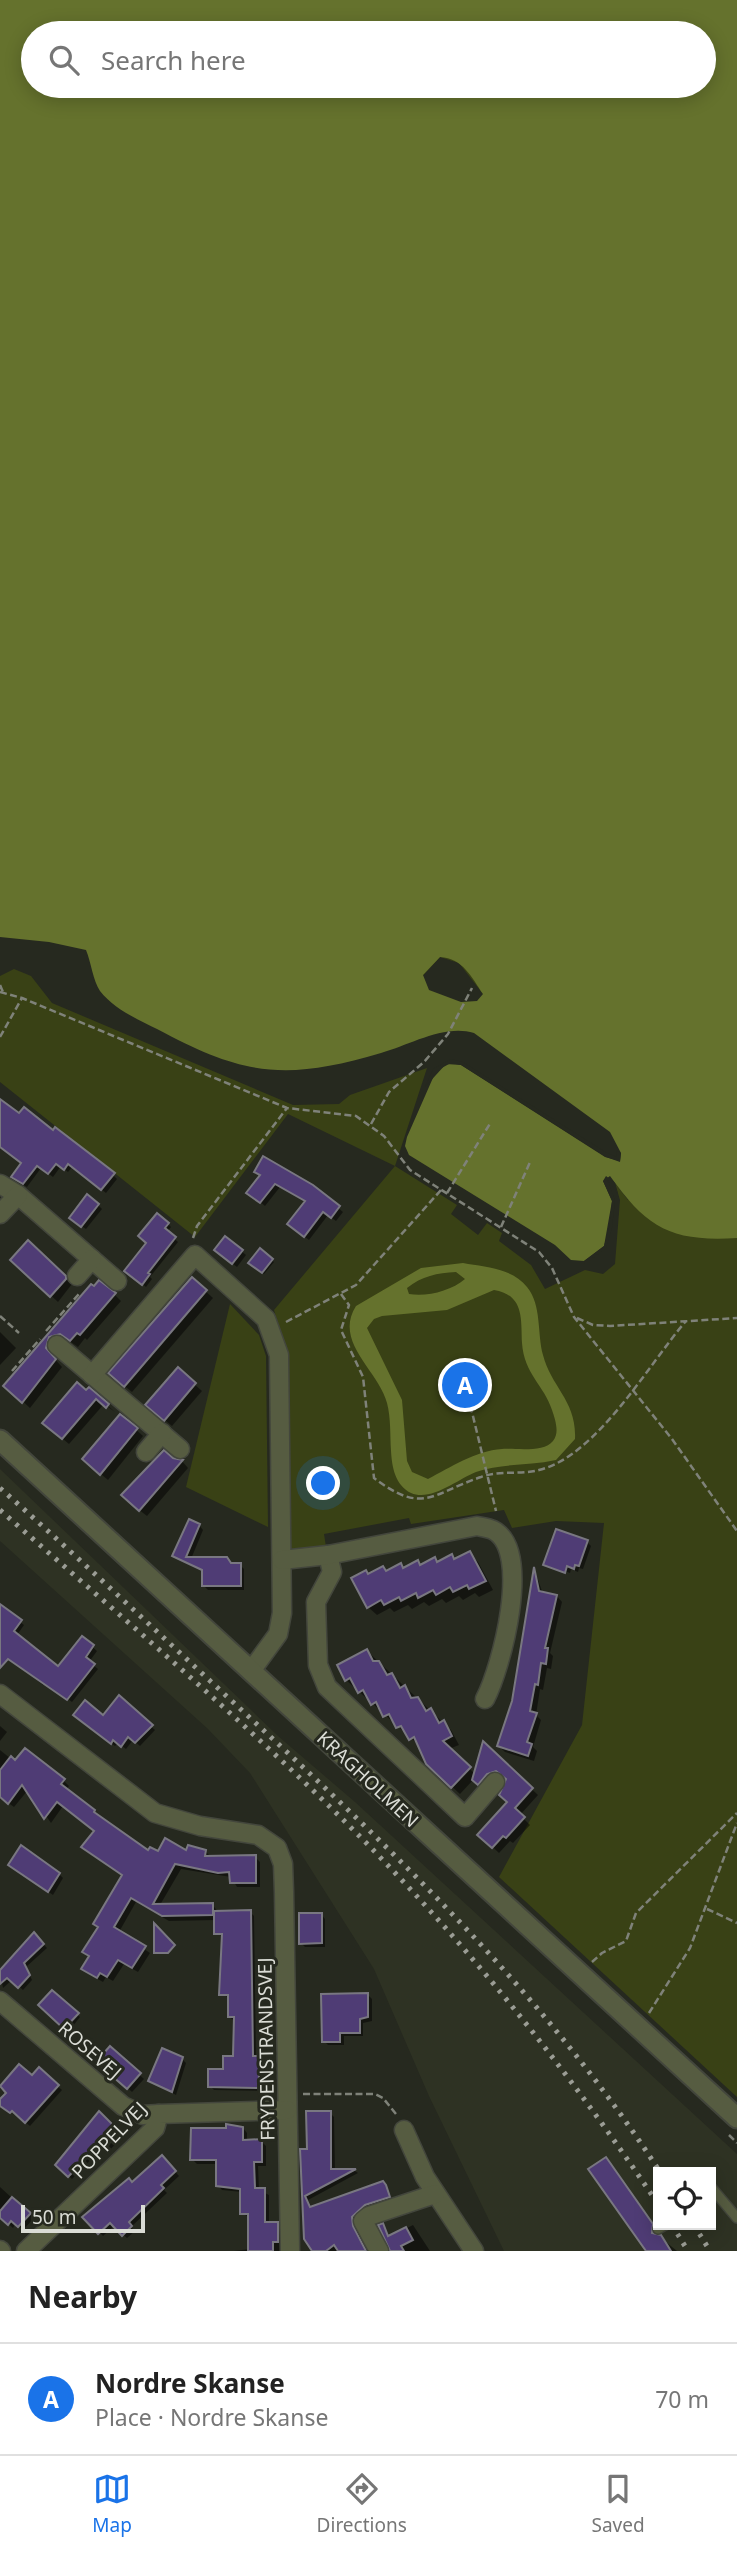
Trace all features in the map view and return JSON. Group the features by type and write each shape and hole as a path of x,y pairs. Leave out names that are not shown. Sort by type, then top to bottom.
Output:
{"street":[{"path":"0,1184 18,1195 117,1281"},
{"path":"0,1214 18,1195"},
{"path":"92,1375 195,1255 256,1310 270,1328 279,1356 282,1613 278,1634 251,1671"},
{"path":"77,1276 92,1259"},
{"path":"57,1345 180,1449"},
{"path":"146,1452 162,1433"},
{"name":"KRAGHOLMEN","path":"0,1440 737,2118"},
{"path":"282,1560 328,1555 477,1526 494,1530 502,1539 508,1553 513,1589 495,1681 485,1699"},
{"path":"328,1555 332,1572 316,1602 318,1665 327,1688 465,1817 495,1782"},
{"name":"FRYDENSTRANDSVEJ","path":"0,1694 155,1814 200,1826 258,1835 277,1849 283,1864 284,1883 290,2251"},
{"name":"ROSEVEJ","path":"0,2001 122,2106 143,2115 159,2114"},
{"name":"POPPELVEJ","path":"26,2251 155,2129 159,2114 287,2102"},
{"path":"404,2130 435,2194 474,2251"},
{"path":"379,2251 363,2221 369,2216 435,2194"}],"lane":[{"path":"716,2195 737,2218"}],"path":[{"path":"0,985 1,992 22,998 286,1108 339,1111 371,1124 410,1170 501,1227 545,1260 558,1279 574,1317 633,1389 737,1531"},
{"path":"371,1124 389,1091 424,1062 448,1034 471,990"},
{"path":"0,1037 22,998"},
{"path":"195,1255 193,1236 197,1226 286,1108"},
{"path":"447,1193 491,1122"},
{"path":"501,1227 531,1160"},
{"path":"270,1328 341,1294 369,1274 442,1189"},
{"path":"341,1294 349,1305 341,1330 363,1377 374,1478 412,1500 427,1500 488,1473 538,1470 568,1458 592,1438 686,1321"},
{"path":"0,1316 19,1334"},
{"path":"574,1317 593,1325 737,1318"},
{"path":"463,1375 496,1508 494,1530"},
{"path":"580,1974 602,1953 626,1941 636,1913 737,1813"},
{"path":"647,2017 685,1958 707,1909 737,1823"},
{"path":"707,1909 737,1923"},
{"path":"287,2102 375,2094 391,2106 404,2130"}],"shaded area":[{"path":"0,0 737,0 737,1238 695,1237 663,1228 636,1208 610,1176 603,1181 612,1201 604,1246 584,1261 571,1260 555,1245 409,1155 405,1146 436,1071 451,1063 461,1065 605,1157 620,1161 621,1153 610,1132 474,1033 439,1033 381,1053 318,1068 291,1070 241,1065 188,1045 119,1008 100,991 86,950 49,942 0,937","holes":["440,957 461,965 471,976 483,994 477,1001 461,1002 429,990 423,975"]},
{"path":"737,272 737,2097 499,1877 582,1725 604,1523 556,1521 512,1528 504,1510 411,1524 409,1518 324,1534 326,1547 289,1551 289,1360 274,1310 395,1166 457,1205 451,1214 478,1235 487,1223 502,1233 499,1241 531,1265 545,1289 585,1270 603,1274 615,1264 620,1200 615,1183 628,1200 659,1180 483,994 459,963 440,957 417,982"},
{"path":"14,969 31,976 52,1003 293,1105 339,1104 350,1095 427,1068 395,1166 288,1114 195,1237 0,1082 0,976"},
{"path":"463,1263 498,1269 521,1281 532,1294 543,1355 568,1404 575,1426 575,1439 556,1460 486,1469 427,1494 411,1493 401,1485 392,1463 387,1403 376,1379 354,1344 350,1319 356,1306 421,1268","holes":["456,1272 465,1279 453,1287 431,1294 409,1294 407,1288 424,1278","494,1290 511,1297 519,1309 526,1363 552,1410 556,1426 555,1438 543,1447 482,1453 428,1479 412,1472 407,1461 402,1400 367,1328 374,1319 382,1316 447,1310"]},
{"path":"230,1304 259,1335 266,1356 268,1527 186,1487"},
{"path":"0,1469 278,1736 355,1802 737,2154 737,2251 504,2251 429,2096 374,1969 250,1773 208,1729 0,1541"}],"pier":[{"path":"451,1059 463,1062 607,1153 617,1157 616,1150 621,1153 620,1162 606,1157 461,1065 446,1064 425,1087 433,1069"},
{"path":"606,1176 615,1183 618,1194 607,1179 615,1200 612,1228 606,1248 585,1264 584,1261 604,1246 609,1228 612,1201 603,1181"}],"building":[{"path":"0,1099 19,1113 24,1107 115,1173 101,1190 68,1164 64,1170 56,1164 48,1174 37,1166 23,1184 11,1177 21,1163 0,1147"},
{"path":"263,1156 313,1185 340,1206 331,1218 323,1212 304,1237 287,1224 305,1201 275,1184 260,1203 246,1193 260,1175 254,1172"},
{"path":"87,1194 99,1204 81,1227 69,1218"},
{"path":"157,1213 169,1223 165,1228 176,1237 142,1285 124,1271 146,1243 138,1236"},
{"path":"225,1236 243,1250 232,1264 214,1250"},
{"path":"28,1240 66,1276 50,1297 10,1260"},
{"path":"260,1248 273,1259 262,1273 248,1263"},
{"path":"192,1277 207,1290 124,1387 108,1373"},
{"path":"99,1280 116,1293 80,1335 77,1333 70,1341 60,1334 49,1337 46,1348 56,1359 22,1403 3,1386 91,1284 94,1286"},
{"path":"178,1367 196,1383 164,1421 145,1405"},
{"path":"77,1382 86,1390 89,1387 109,1404 106,1408 96,1399 62,1439 42,1423"},
{"path":"120,1414 138,1428 100,1475 82,1459"},
{"path":"164,1450 173,1458 183,1460 139,1511 121,1495"},
{"path":"189,1519 200,1524 186,1557 227,1557 231,1563 241,1563 241,1586 202,1586 202,1570 172,1556"},
{"path":"556,1529 588,1540 579,1566 575,1565 574,1569 567,1566 565,1573 543,1565"},
{"path":"470,1551 486,1581 469,1589 467,1585 453,1592 450,1587 436,1595 433,1590 418,1598 416,1593 401,1601 399,1597 384,1605 381,1600 367,1608 351,1578 366,1570 368,1574 383,1566 386,1571 401,1563 403,1568 418,1560 420,1565 435,1557 437,1562 452,1554 454,1559"},
{"path":"534,1567 539,1591 557,1595 545,1648 548,1648 546,1664 541,1663 530,1711 537,1713 527,1742 532,1744 528,1756 497,1746 512,1701"},
{"path":"0,1604 22,1620 14,1631 58,1666 82,1636 94,1645 86,1657 95,1664 67,1700 8,1659 0,1668"},
{"path":"367,1649 373,1661 379,1661 387,1675 392,1673 400,1688 405,1685 411,1698 418,1697 426,1711 431,1708 439,1723 444,1720 452,1736 443,1741 471,1767 451,1788 426,1764 414,1737 409,1740 401,1726 396,1728 389,1714 383,1717 376,1702 371,1705 363,1690 358,1693 350,1678 345,1681 337,1665"},
{"path":"119,1695 153,1725 135,1743 128,1737 121,1747 113,1740 111,1744 73,1715 85,1700 103,1715"},
{"path":"483,1741 533,1788 515,1808 525,1817 506,1838 503,1836 492,1848 477,1835 507,1802 499,1795 506,1779 496,1771 487,1774 478,1785 472,1780"},
{"path":"25,1748 65,1779 61,1784 95,1810 94,1812 148,1850 150,1847 158,1851 165,1838 186,1850 188,1845 206,1850 205,1856 256,1855 256,1883 230,1883 229,1872 218,1873 175,1864 153,1904 213,1903 213,1915 162,1916 131,1898 114,1927 146,1946 132,1968 118,1960 107,1977 100,1973 97,1978 81,1969 89,1956 82,1952 98,1927 93,1924 122,1875 81,1847 94,1831 57,1802 44,1819 22,1785 8,1804 0,1797 0,1770 11,1756 15,1760"},
{"path":"21,1845 60,1873 48,1892 8,1865"},
{"path":"251,1910 253,2056 259,2056 259,2088 208,2087 208,2069 223,2069 223,2056 233,2056 234,2017 228,2017 228,1995 219,1995 222,1934 214,1934 214,1911"},
{"path":"299,1913 322,1913 322,1943 299,1944"},
{"path":"154,1923 175,1945 168,1953 154,1953"},
{"path":"34,1932 44,1944 24,1963 30,1975 18,1988 7,1978 0,1984 0,1970"},
{"path":"52,1990 79,2013 64,2029 38,2005"},
{"path":"368,1993 368,2017 360,2019 360,2033 340,2033 340,2042 322,2042 321,1994"},
{"path":"110,2046 141,2073 127,2089 96,2062"},
{"path":"162,2048 183,2057 172,2092 148,2081"},
{"path":"19,2064 32,2075 39,2067 59,2085 25,2123 12,2111 10,2113 0,2106 0,2099 6,2093 0,2086"},
{"path":"99,2111 120,2132 103,2149 98,2145 68,2177 55,2165"},
{"path":"306,2111 331,2111 331,2169 356,2169 305,2196 310,2207 383,2181 386,2185 390,2197 365,2205 352,2217 353,2226 366,2251 338,2251 334,2245 326,2251 312,2251 304,2239 300,2149 307,2149"},
{"path":"226,2124 243,2127 243,2140 262,2139 262,2162 254,2162 255,2188 265,2188 265,2222 278,2222 278,2242 273,2242 273,2251 248,2251 248,2214 240,2214 240,2189 216,2186 216,2160 190,2160 191,2128 226,2128"},
{"path":"162,2155 176,2171 161,2185 164,2188 129,2222 132,2226 122,2236 110,2223 98,2234 82,2217 129,2178 132,2182"},
{"path":"606,2157 653,2224 652,2233 661,2235 671,2251 646,2251 588,2169"},
{"path":"12,2197 31,2213 18,2227 11,2221 8,2225 0,2218 0,2211"},
{"path":"383,2223 388,2236 406,2227 413,2240 401,2246 404,2251 390,2251 378,2225"}],"railway":[{"path":"0,1488 292,1757 407,1867 516,1983 567,2044 657,2167"},
{"path":"0,1510 247,1729 327,1804 418,1897 544,2047 653,2197"},
{"path":"675,2230 688,2251"},
{"path":"697,2230 710,2251"}],"place":[{"name":"Nordre Skanse","path":"465,1385"}]}
